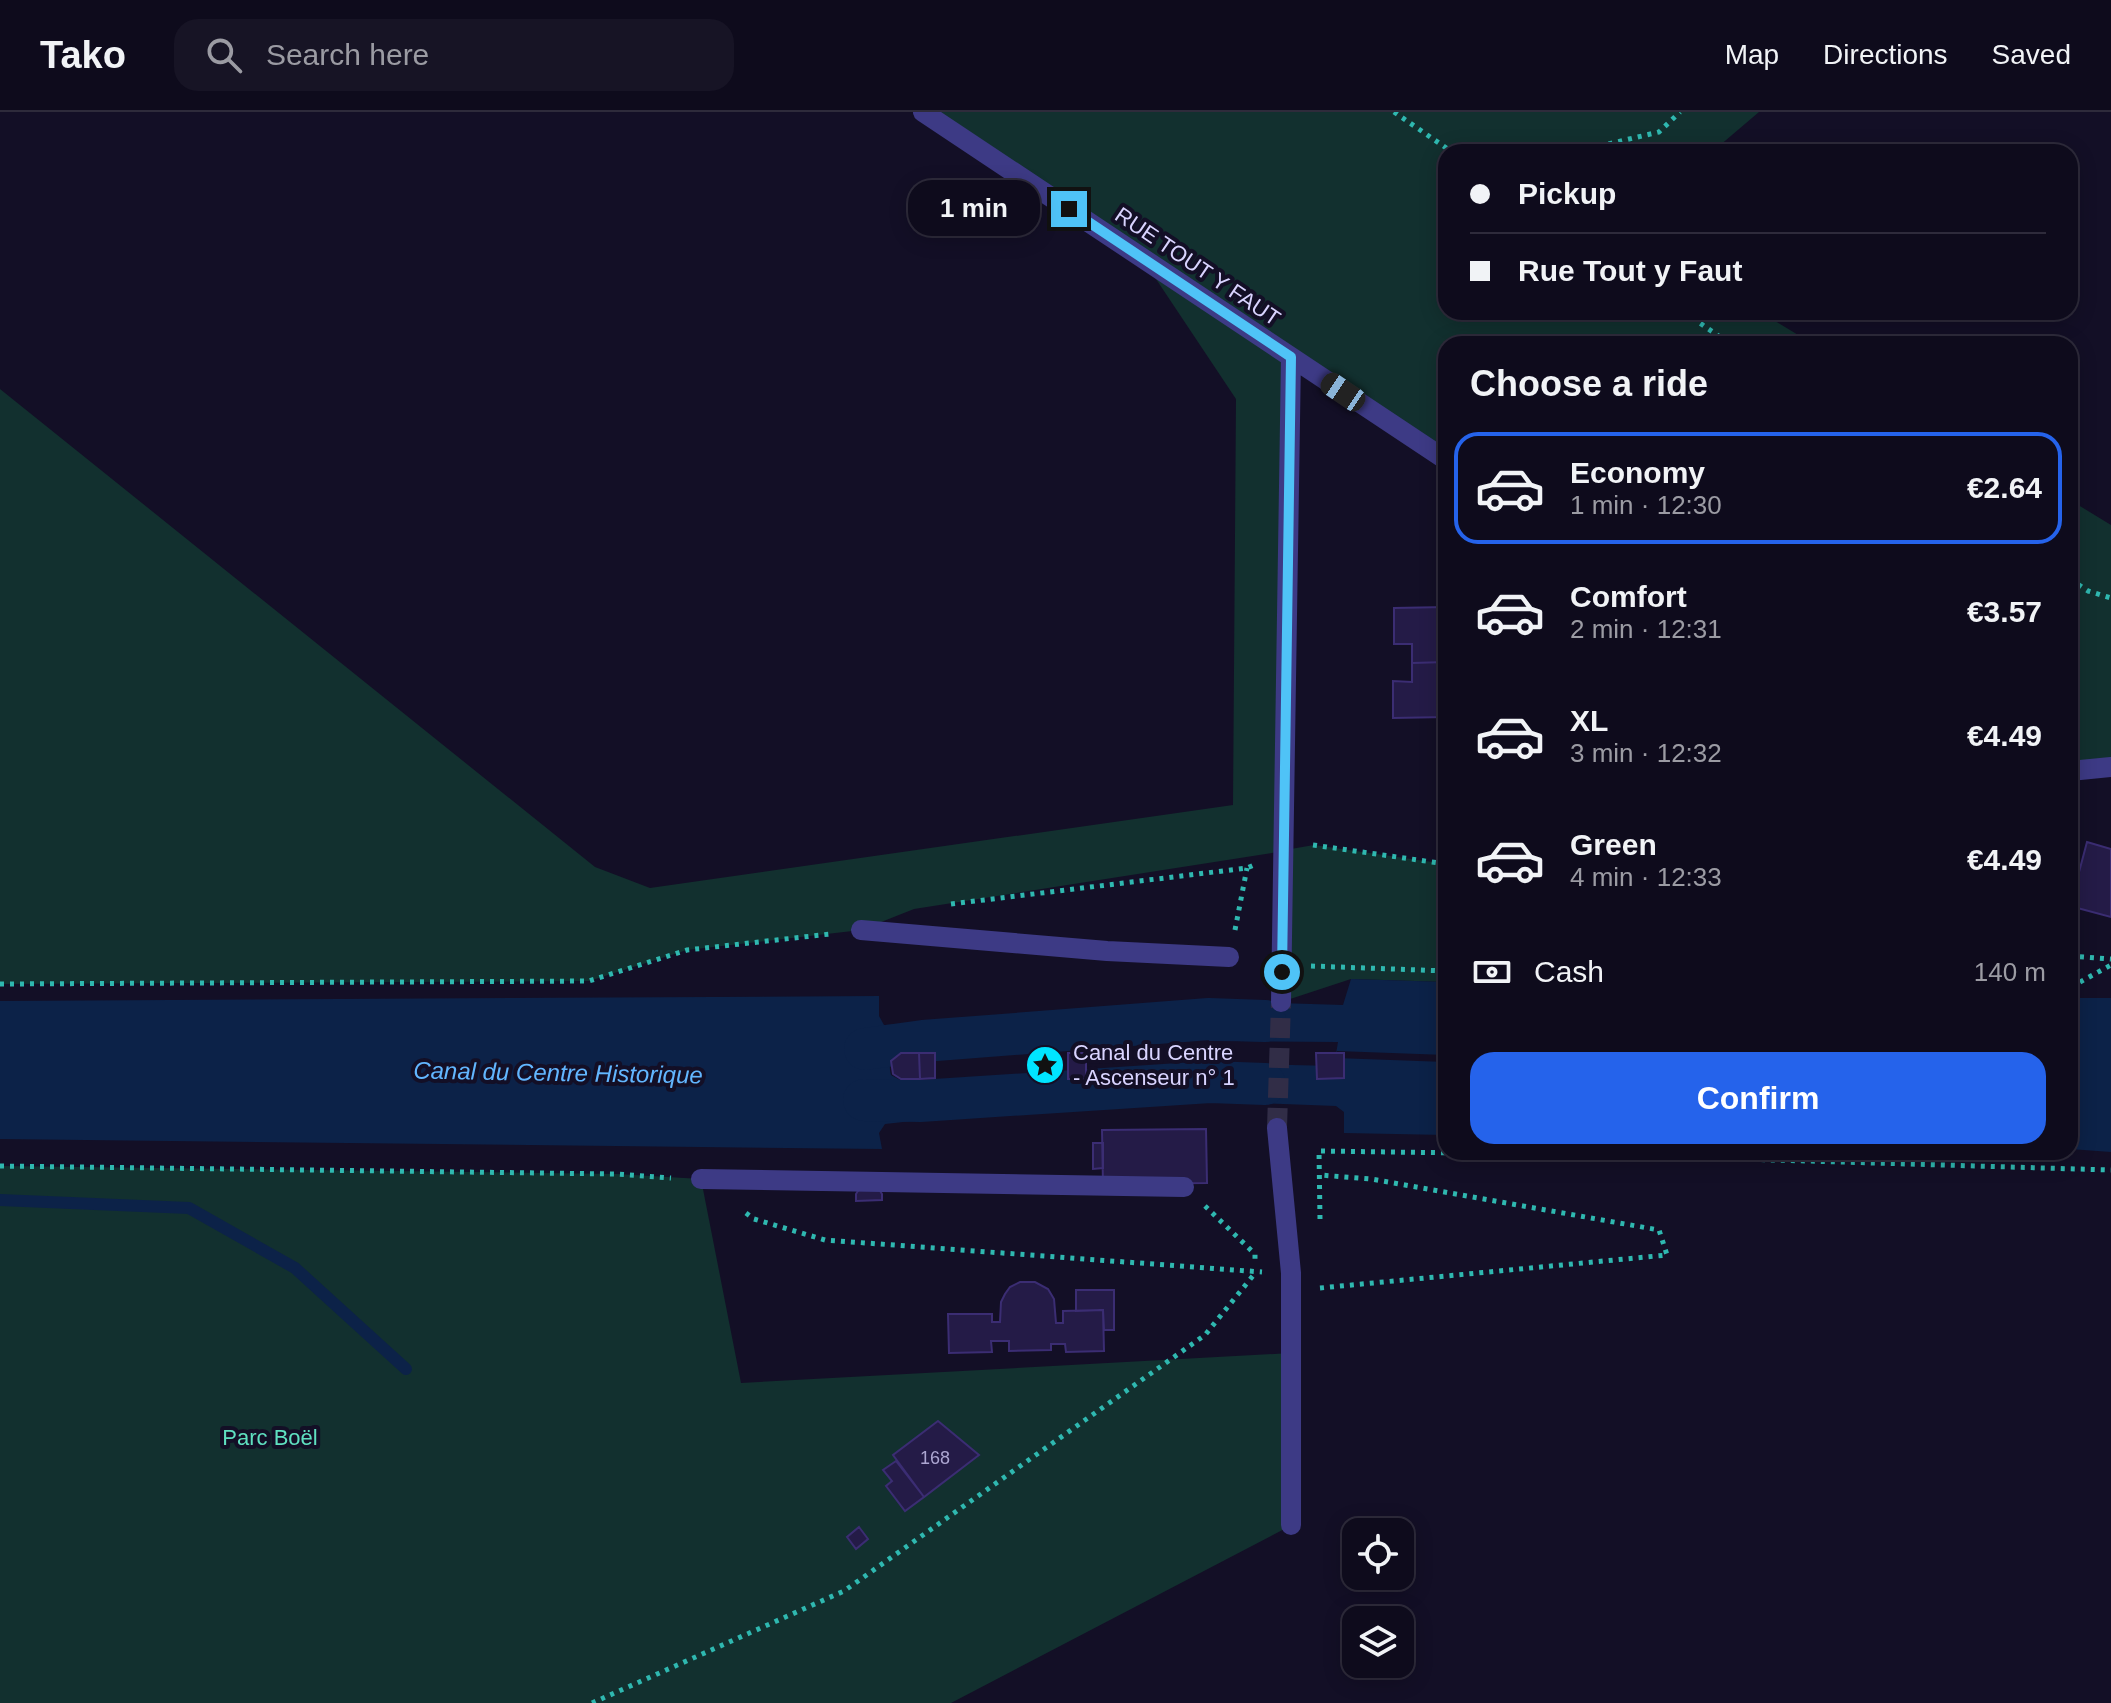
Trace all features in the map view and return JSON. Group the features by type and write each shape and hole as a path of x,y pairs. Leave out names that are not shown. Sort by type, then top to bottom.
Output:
{"street":[{"name":"RUE TOUT Y FAUT","path":"923,112 1438,455"},
{"path":"1281,1002 1291,357"},
{"path":"2078,770 2111,767"},
{"path":"861,930 1107,951 1229,957"},
{"path":"1277,1128 1291,1273 1291,1525"},
{"path":"701,1179 1184,1187"}],"path":[{"path":"1394,112 1440,144"},
{"path":"1608,144 1659,132 1680,112"},
{"path":"1696,320 1718,336"},
{"path":"2078,584 2111,598"},
{"path":"944,905 1247,868 1284,851 1314,845 1438,863"},
{"path":"1229,957 1247,868"},
{"path":"0,984 589,981 687,950 861,930"},
{"path":"2078,957 2111,962"},
{"path":"2078,982 2111,962"},
{"path":"1308,966 1438,971"},
{"path":"744,1211 754,1219 825,1240 1291,1273 1320,1288 1667,1255 1659,1230 1371,1179 1320,1175 1319,1151 1438,1153"},
{"path":"1774,1160 2111,1170"},
{"path":"0,1166 617,1174 701,1179"},
{"path":"1184,1187 1255,1254"},
{"path":"592,1703 844,1591 1205,1335 1257,1272"}],"green space":[{"path":"923,112 1759,112 1721,144 1438,144 1438,320 1773,320 1800,336 1438,336 1438,455 1292,358 1285,850 1314,845 1438,863 1438,982 1351,979 1281,1002 1284,851 914,909 861,930 687,950 589,981 0,984 0,389 595,867 650,888 1233,805 1236,399 1142,258"},
{"path":"2078,505 2111,525 2111,767 2078,770"},
{"name":"Parc Boël","path":"0,1166 617,1174 701,1179 741,1383 1291,1353 1290,1526 951,1703 0,1703"}],"water":[{"path":"1351,979 1438,982 1438,1135 1344,1133 1344,1112 1336,1106 1210,1101 1209,1063 1334,1066 1338,1042 1209,1041 1209,1001 1343,1005"},
{"path":"879,996 879,1016 884,1025 921,1023 922,1052 898,1055 893,1058 890,1067 891,1075 900,1080 920,1080 921,1120 885,1124 879,1133 882,1149 0,1139 0,1001"},
{"path":"2078,998 2111,998 2111,1152 2078,1150"}],"pier":[{"path":"1337,1051 1438,1055 1438,1062 1336,1058"}],"building":[{"path":"1438,607 1438,662 1412,663 1412,644 1394,644 1394,608"},
{"path":"1438,662 1438,717 1393,718 1393,681 1412,682 1412,663"},
{"path":"2087,842 2111,849 2111,917 2078,908 2078,876"},
{"path":"901,1053 919,1053 920,1079 901,1079 893,1074 891,1061"},
{"path":"919,1053 935,1053 935,1078 920,1079"},
{"path":"1068,1053 1086,1053 1086,1079 1068,1079"},
{"path":"1316,1053 1344,1053 1344,1078 1317,1079"},
{"path":"1206,1129 1207,1183 1103,1184 1102,1130"},
{"path":"1093,1143 1103,1143 1103,1168 1093,1169"},
{"path":"863,1183 875,1183 882,1200 856,1201 856,1194"},
{"path":"1020,1282 1035,1282 1048,1289 1054,1299 1056,1323 1063,1323 1063,1311 1103,1310 1104,1351 1066,1352 1065,1344 1051,1344 1051,1350 1009,1351 1009,1341 991,1341 992,1352 949,1353 948,1314 992,1314 992,1322 1000,1322 1001,1302 1005,1294"},
{"path":"1076,1290 1114,1290 1114,1330 1104,1330 1103,1310 1076,1311"},
{"path":"938,1421 979,1455 924,1497 893,1455"},
{"path":"896,1461 924,1497 905,1511 886,1486 892,1481 883,1470"},
{"path":"859,1527 868,1539 856,1549 847,1537"}],"waterway":[{"name":"Canal du Centre Historique","path":"865,1049 923,1041 1209,1019 1265,1021"},
{"name":"Canal du Centre Historique","path":"864,1100 920,1101 1210,1082 1265,1084"},
{"path":"0,1200 189,1208 295,1268 406,1369"}],"tunnel":[{"path":"1277,1128 1281,1002"}],"place":[{"name":"Canal du Centre - Ascenseur n° 1","path":"1045,1065"}],"route":[{"path":"1069,209 1291,357 1282,972"}]}
